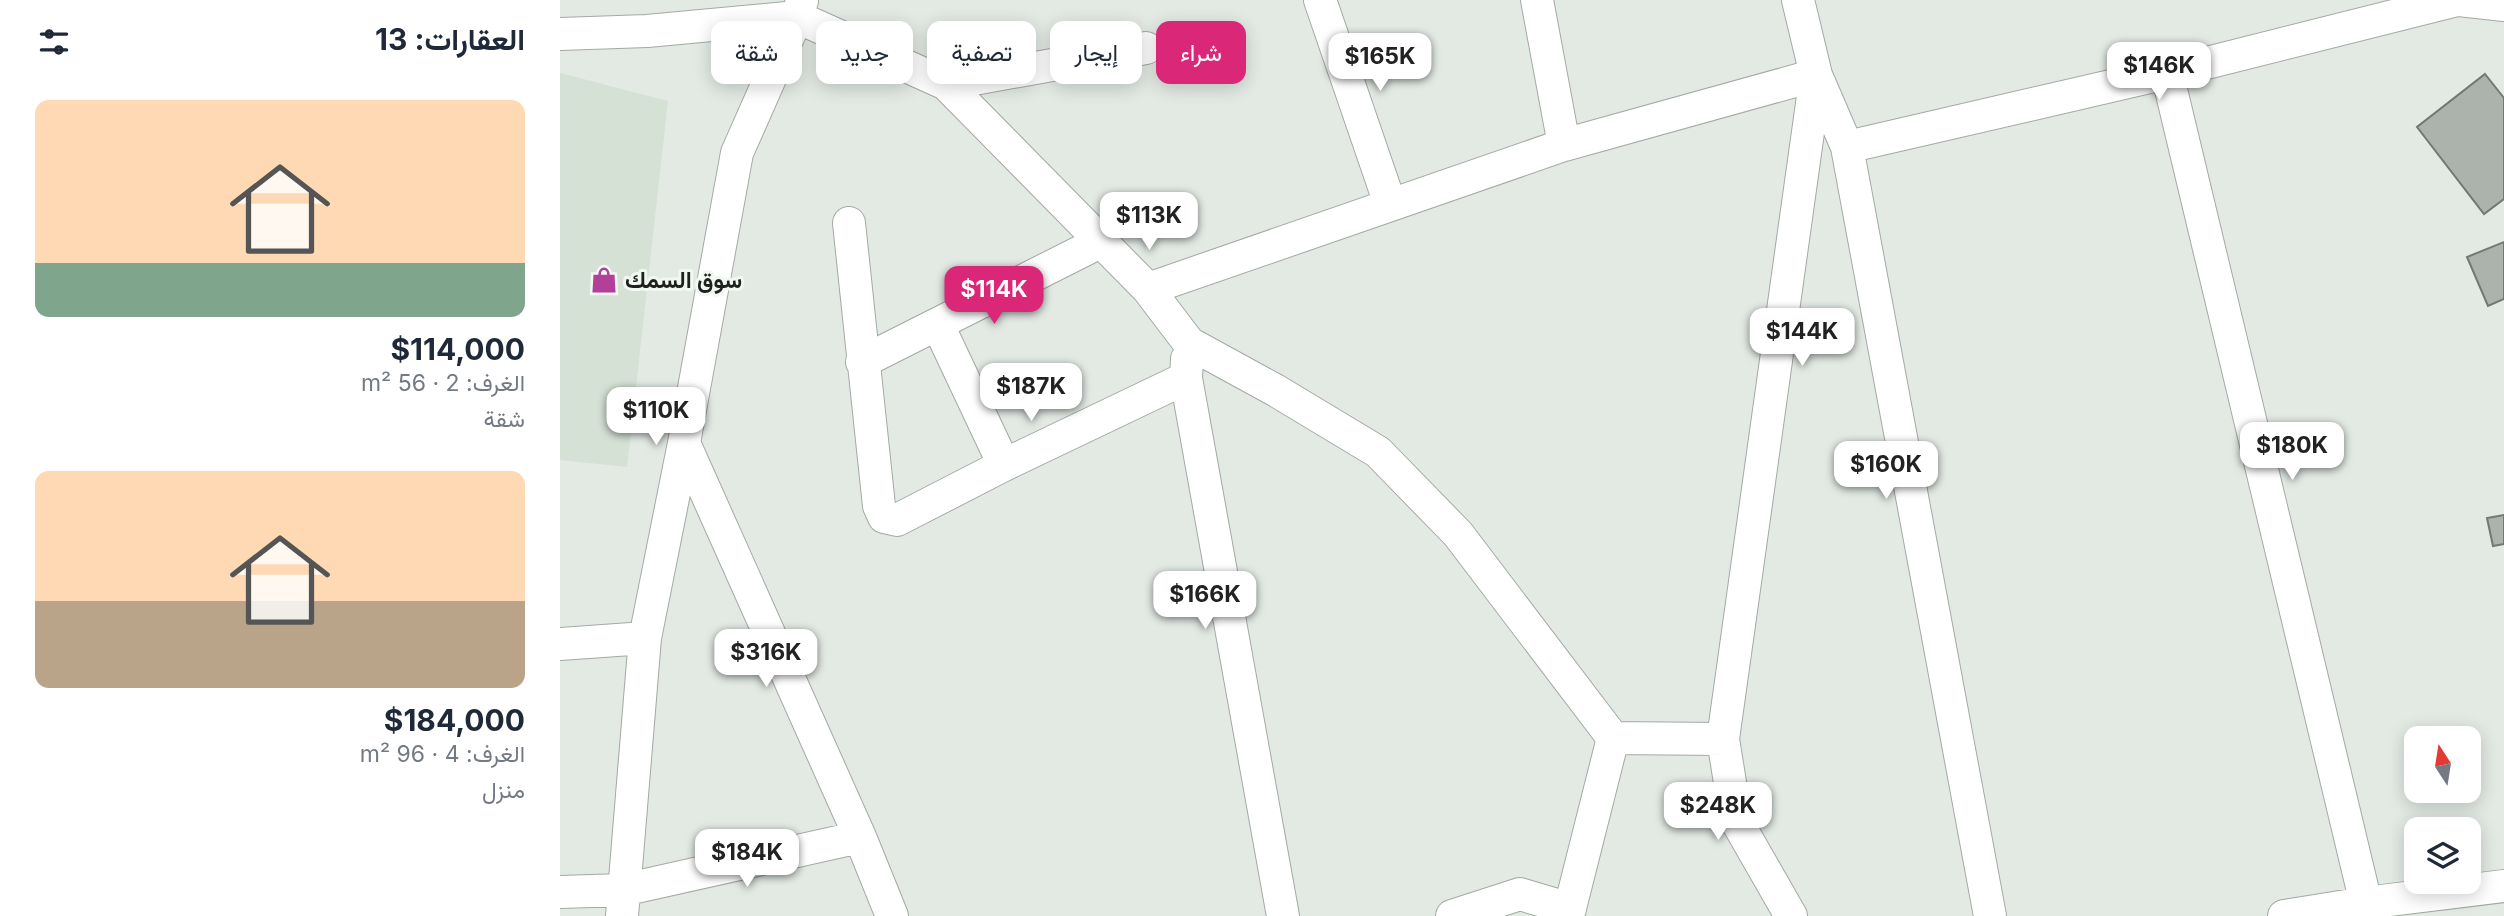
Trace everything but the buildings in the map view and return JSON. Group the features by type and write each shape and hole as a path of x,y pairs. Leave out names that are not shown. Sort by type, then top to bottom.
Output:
{"street":[{"path":"1320,0 1390,204"},
{"path":"1538,0 1564,145"},
{"path":"1798,0 1816,75 1847,147 1990,916"},
{"path":"1847,147 2167,73 2458,0 2504,5"},
{"path":"622,903 645,638 737,153 799,8"},
{"path":"560,34 647,31 799,8 927,74"},
{"path":"1036,68 1146,48"},
{"path":"2167,73 2367,909"},
{"path":"1148,289 1564,145 1816,75"},
{"path":"1791,916 1736,820 1723,739 1816,75"},
{"path":"946,84 1148,289 1189,344 1275,390 1378,452 1458,534 1613,738"},
{"path":"849,223 879,506 884,517 897,520 1004,465 1186,378"},
{"path":"862,362 1102,241"},
{"path":"938,325 1004,465"},
{"path":"1189,344 1186,378 1283,916"},
{"path":"684,443 860,837 892,916"},
{"path":"560,645 645,638"},
{"path":"1613,738 1723,739"},
{"path":"1452,916 1521,894 1569,913 1613,738"},
{"path":"560,892 622,903 860,837"},
{"path":"2284,916 2367,909 2504,886"}],"shaded area":[{"name":"سوق السمك","path":"560,73 668,101 627,467 560,460"}],"place":[{"name":"سوق السمك","path":"604,280"}]}
